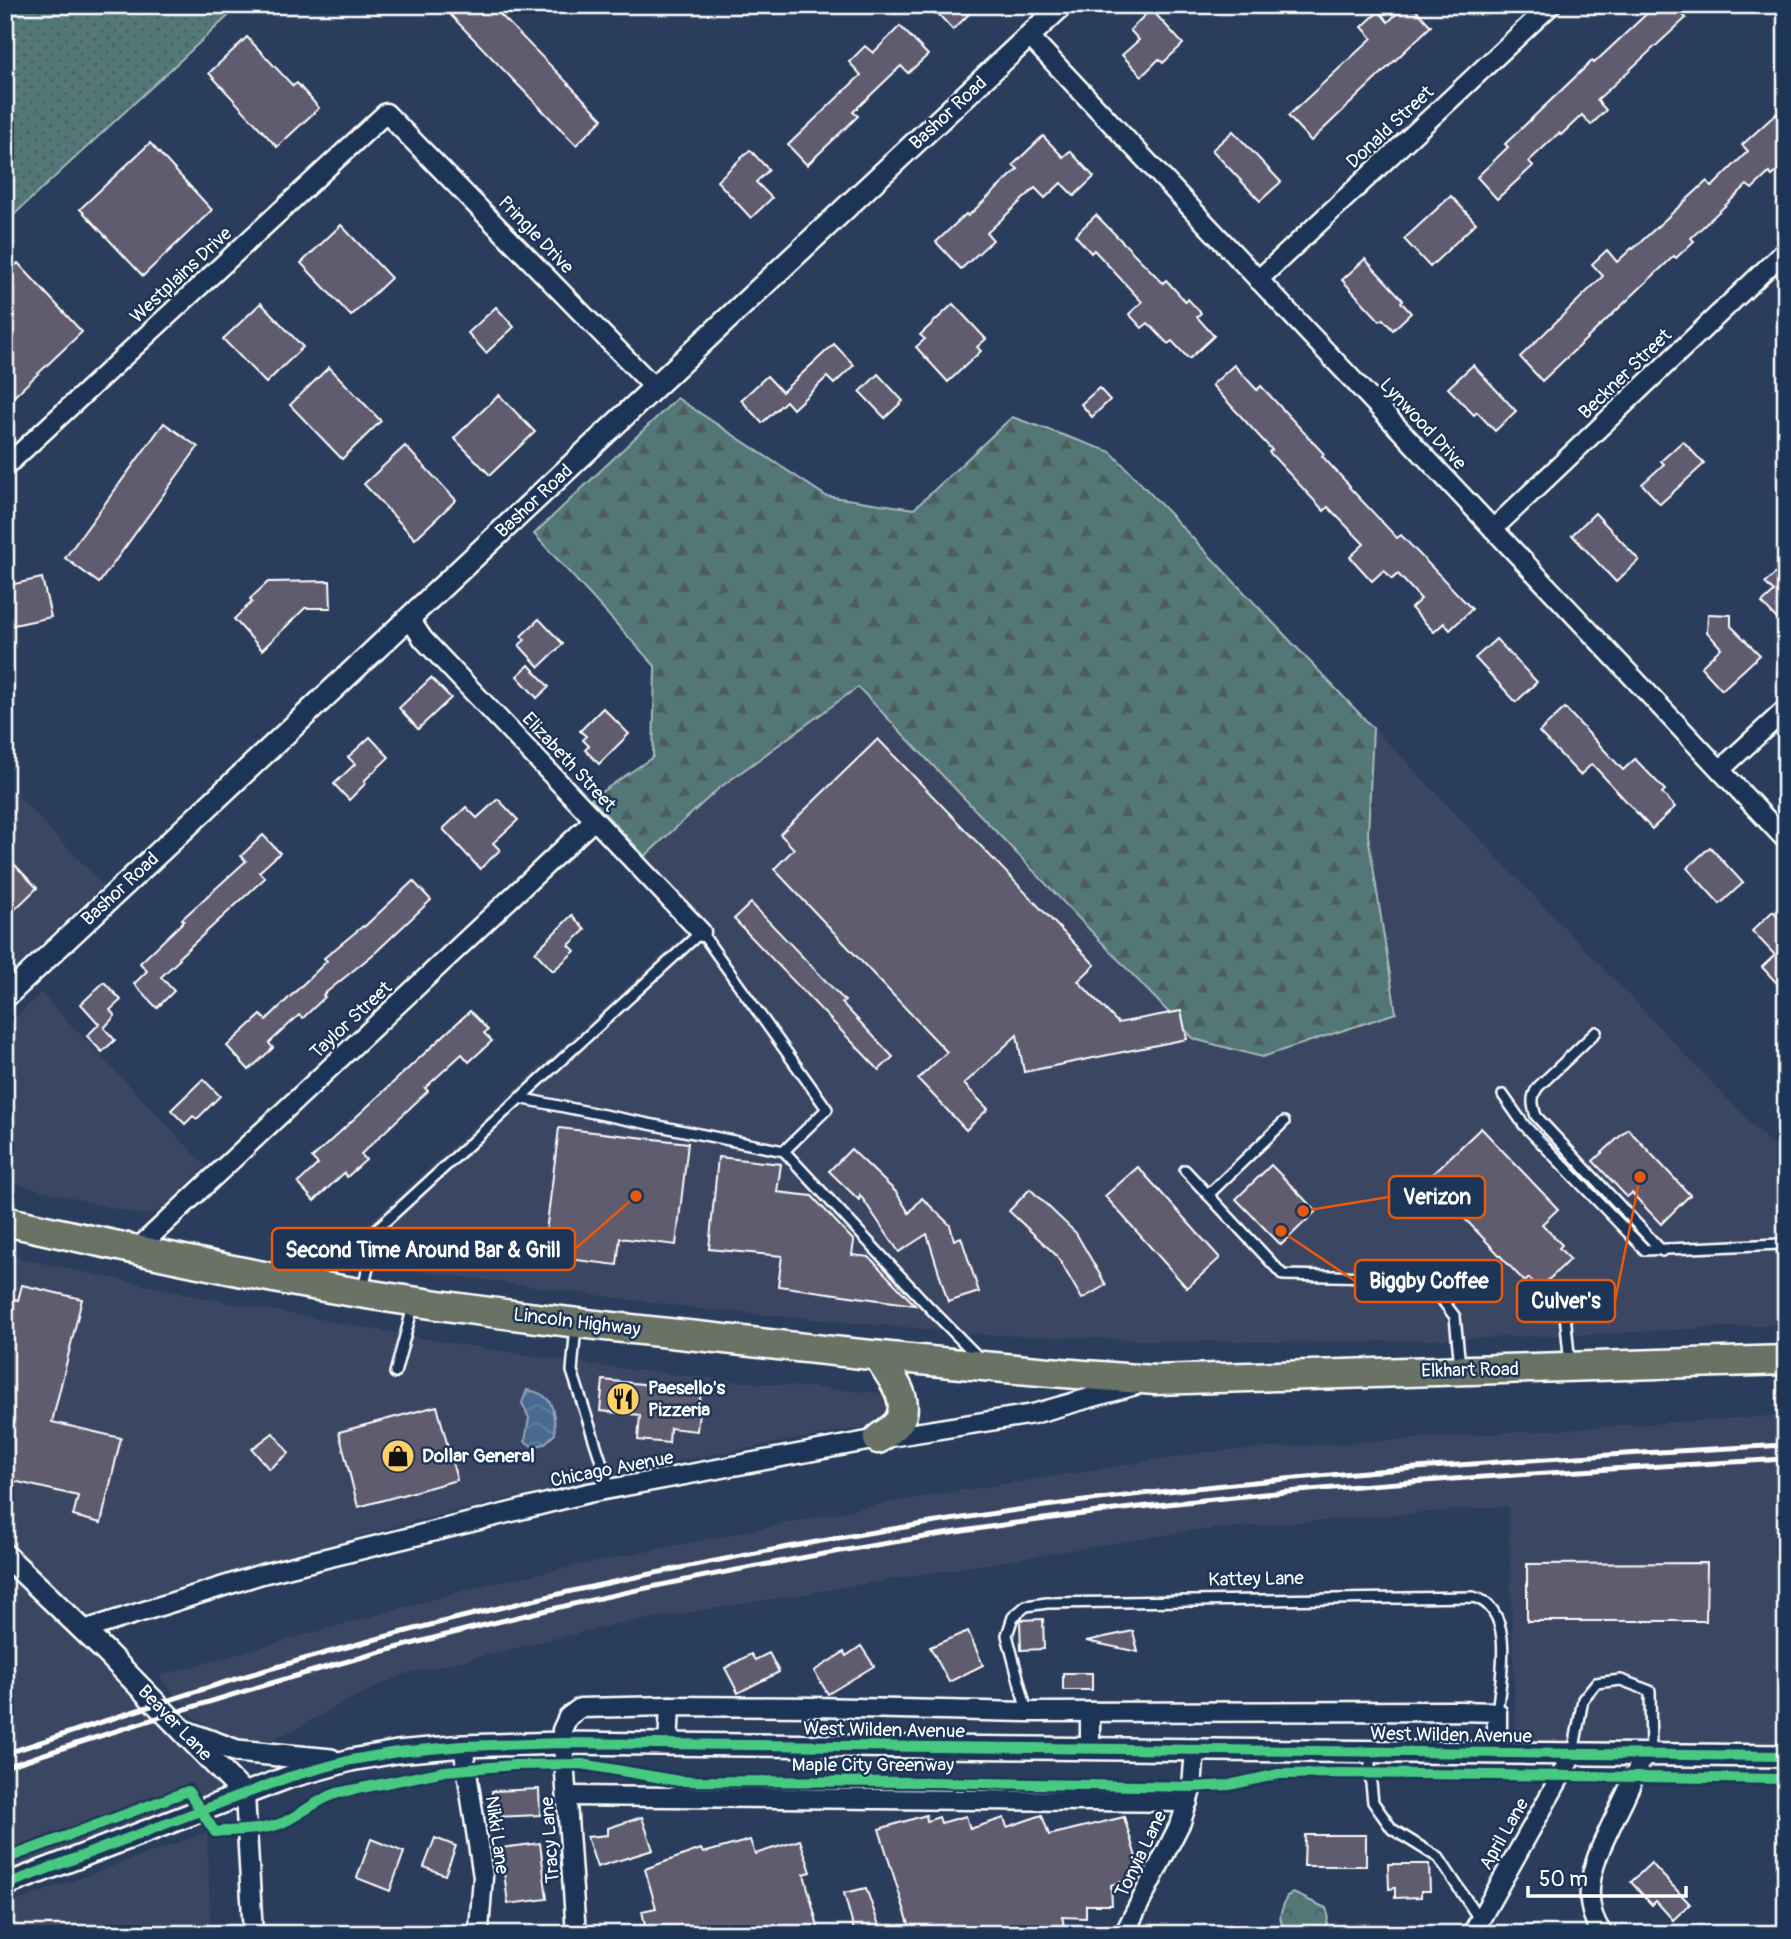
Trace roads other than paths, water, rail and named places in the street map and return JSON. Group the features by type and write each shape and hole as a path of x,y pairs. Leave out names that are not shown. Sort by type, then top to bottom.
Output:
{"highway":[{"name":"Lincoln Highway","path":"5,1221 274,1278 414,1302 576,1323 878,1356 1155,1380"},
{"path":"878,1356 900,1392 904,1405 899,1423 878,1439"},
{"name":"Elkhart Road","path":"1155,1380 1786,1360"}],"street":[{"name":"Bashor Road","path":"5,997 1062,5"},
{"name":"Donald Street","path":"1258,280 1551,5"},
{"name":"Lynwood Drive","path":"1029,37 1786,840"},
{"name":"Pringle Drive","path":"386,113 655,388"},
{"name":"Westplains Drive","path":"5,467 386,113"},
{"name":"Beckner Street","path":"1493,529 1786,250"},
{"name":"Elizabeth Street","path":"409,618 423,639 701,932"},
{"path":"1720,770 1786,709"},
{"name":"Taylor Street","path":"136,1250 594,820"},
{"name":"Chicago Avenue","path":"84,1630 262,1574 610,1489 878,1439 1033,1414 1155,1380"},
{"name":"Beaver Lane","path":"5,1555 84,1630 245,1795"},
{"path":"668,1745 670,1706"},
{"path":"562,1743 562,1730 568,1717 580,1708 670,1706 1027,1712 1497,1712"},
{"path":"1090,1712 1090,1749"},
{"name":"Kattey Lane","path":"1497,1712 1497,1753"},
{"path":"184,1732 237,1751 351,1760"},
{"name":"West Wilden Avenue","path":"5,1885 289,1777 351,1760 397,1752 463,1746 562,1743 1786,1756"},
{"name":"Tracy Lane","path":"562,1743 569,1796 576,1934"},
{"name":"Nikki Lane","path":"463,1746 483,1877 479,1930"},
{"name":"Tonyia Lane","path":"1124,1934 1172,1842 1188,1802 1195,1750"},
{"name":"April Lane","path":"1476,1927 1573,1754"},
{"path":"1603,1934 1590,1900 1590,1881 1595,1860 1647,1755"},
{"path":"245,1795 253,1934"},
{"path":"569,1796 1188,1802"}],"lane":[{"path":"362,1293 377,1229 701,932 827,1109 784,1151"},
{"path":"1596,1032 1538,1087 1532,1096 1532,1105 1536,1116 1662,1251"},
{"path":"1503,1095 1524,1125 1645,1250 1780,1244 1786,1259"},
{"path":"519,1098 784,1151 986,1365"},
{"path":"1208,1195 1284,1122"},
{"path":"1185,1170 1283,1275 1426,1278 1455,1317 1460,1369"},
{"path":"395,1373 414,1302"},
{"path":"1566,1314 1571,1368"},
{"path":"576,1323 572,1371 610,1489"},
{"name":"Kattey Lane","path":"1027,1712 1007,1635 1013,1617 1026,1606 1047,1603 1473,1597 1491,1605 1499,1619 1502,1633 1497,1712"},
{"path":"1573,1754 1583,1699 1596,1683 1621,1680 1650,1691 1647,1755"},
{"path":"1370,1752 1373,1802 1392,1829 1439,1858 1476,1927"}],"water":[{"path":"527,1390 547,1399 554,1417 555,1434 544,1444 533,1447 525,1441 529,1418 522,1403"}],"railway":[{"path":"5,1754 239,1678 426,1626 614,1582 805,1544 996,1513 1291,1478 1588,1456 1786,1445"},
{"path":"5,1767 209,1702 415,1643 631,1591 850,1549 996,1526 1192,1501 1390,1484 1786,1459"}],"place":[{"name":"Culver's","path":"1640,1177"},
{"name":"Second Time Around Bar & Grill","path":"636,1196"},
{"name":"Verizon","path":"1303,1211"},
{"name":"Biggby Coffee","path":"1281,1231"},
{"name":"Paesello's Pizzeria","path":"623,1399"},
{"name":"Dollar General","path":"398,1456"}]}
